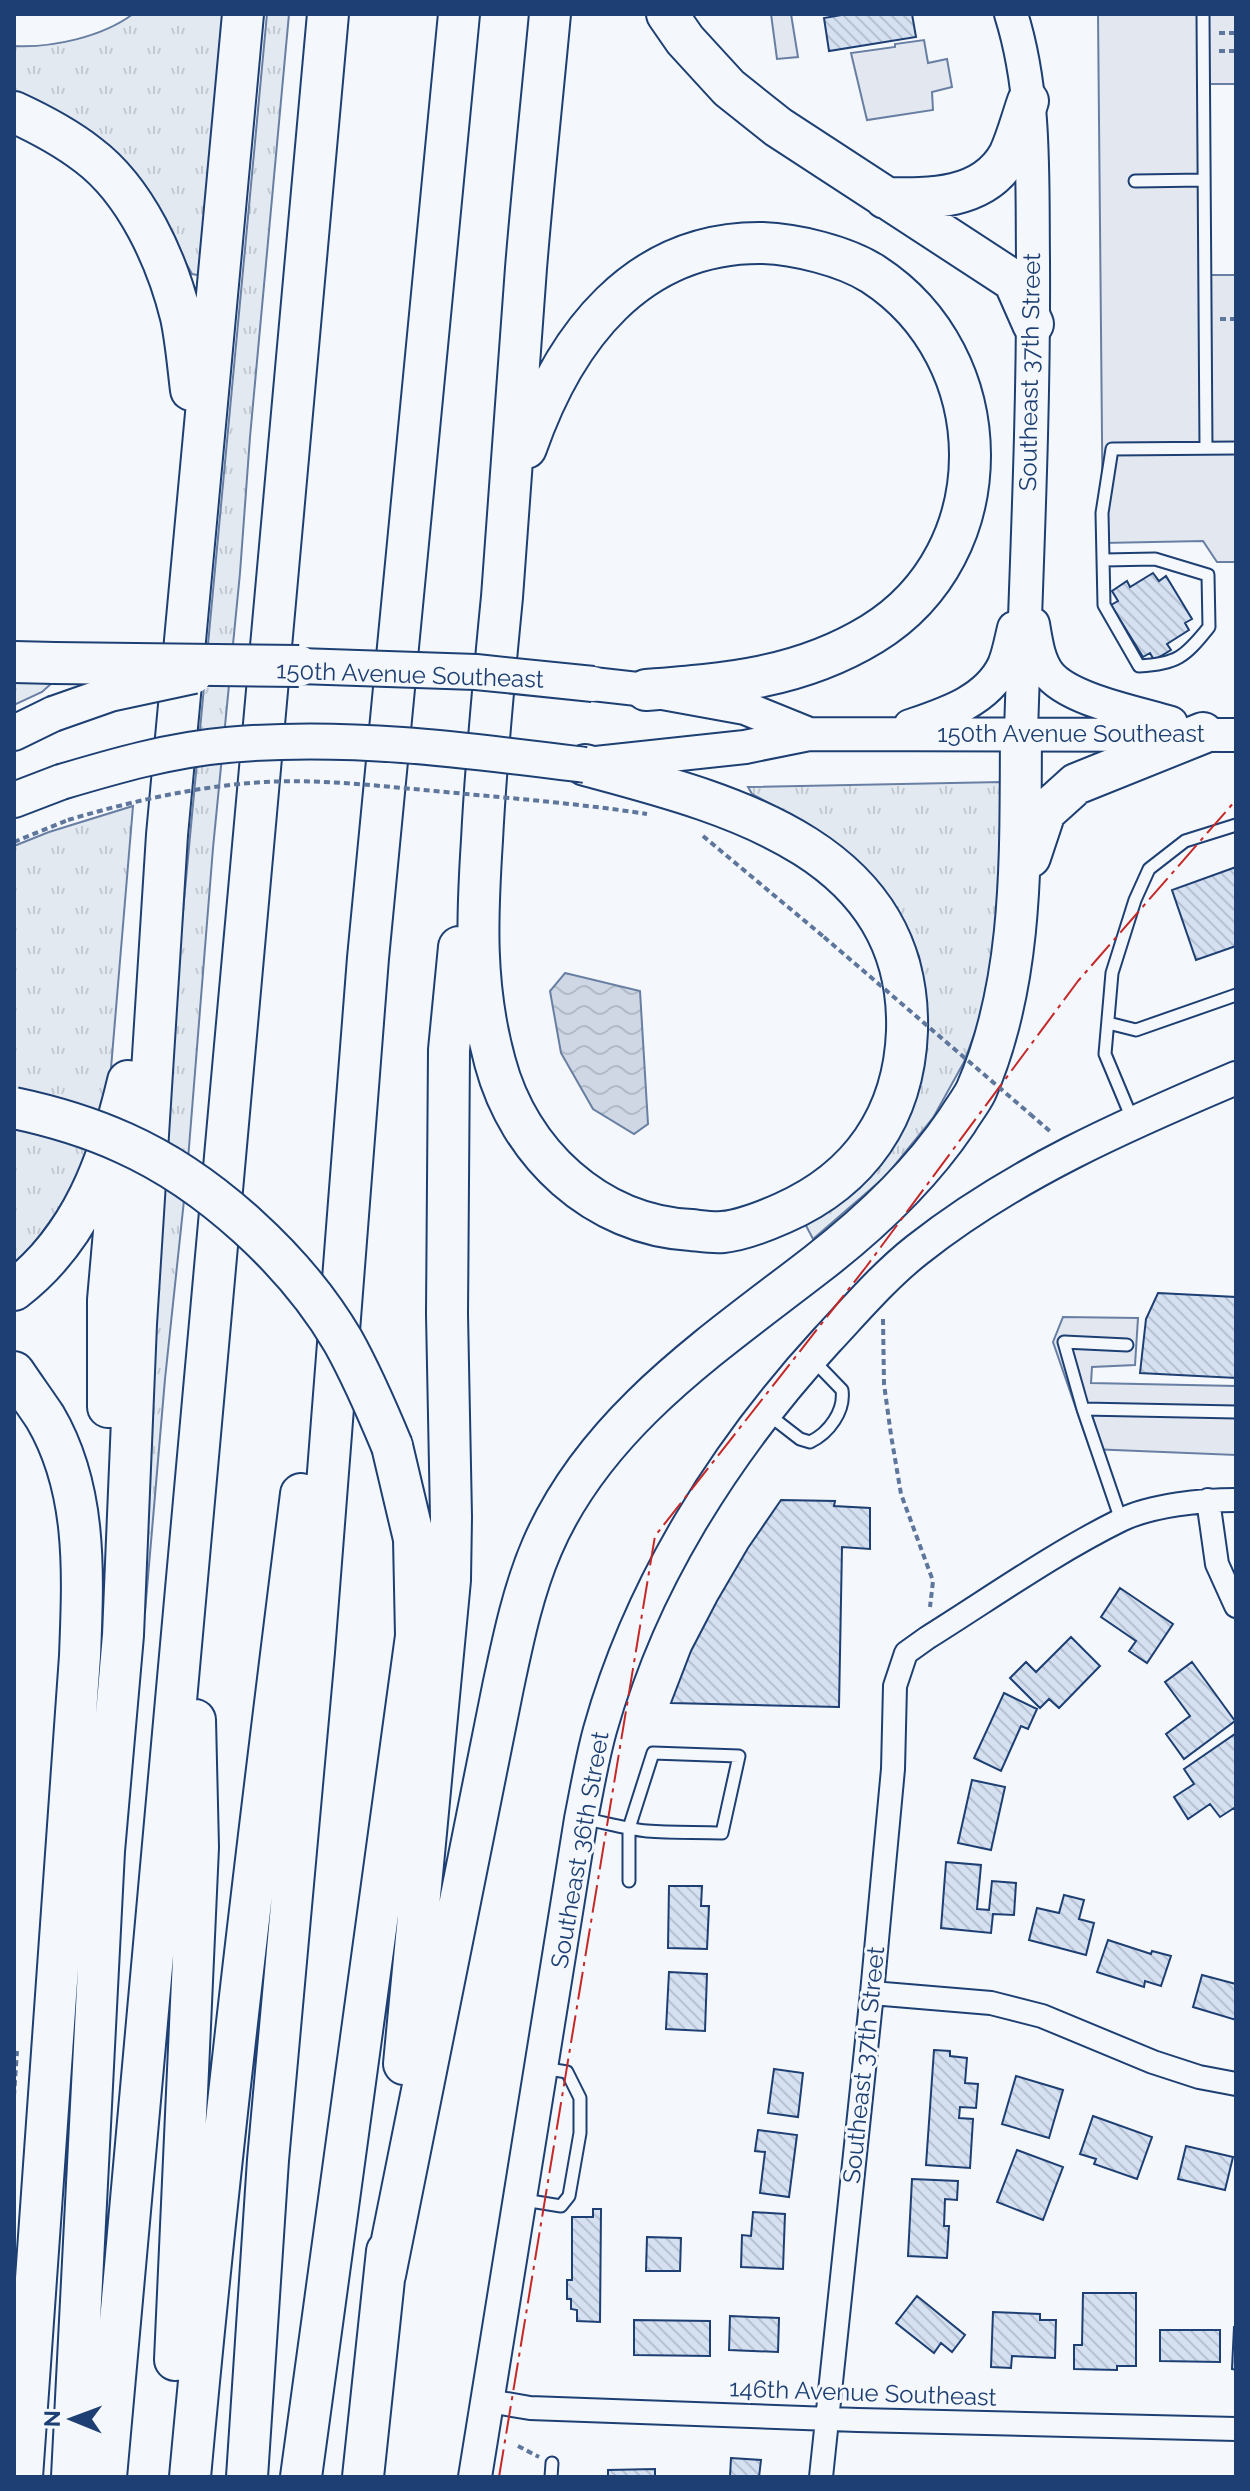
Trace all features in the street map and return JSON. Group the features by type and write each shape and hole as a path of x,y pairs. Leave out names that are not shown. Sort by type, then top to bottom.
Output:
{"highway":[{"path":"104,1851 123,1635 136,1324 167,835 243,14"},
{"path":"106,2477 328,14"},
{"path":"247,2477 268,2160 316,1636 368,958 459,14"},
{"path":"550,14 483,805 478,975 485,1026 497,1071 514,1112 561,1175 600,1205 638,1221 678,1229 722,1232 767,1220 807,1202 853,1168 871,1145 893,1102 906,1049 907,1010 899,962 883,927 863,896 836,869 806,846 761,821 695,795 585,765"},
{"path":"667,14 685,40 729,88 778,127 1014,281 1033,324"},
{"path":"885,198 949,197 975,187 995,173 1009,154 1028,101"},
{"path":"14,112 46,127 90,156 120,187 165,266 181,318 192,399 193,538"},
{"path":"14,143 33,150 76,175 130,219 165,266"},
{"path":"507,530 523,456 556,376 589,327 626,290 660,266 699,250 738,243 782,244 819,252 871,273 903,299 934,335 956,373 968,418 971,463 966,500 952,545 931,581 893,619 873,634 828,658 728,684 646,690"},
{"path":"14,662 299,666"},
{"path":"385,2275 503,1687 524,1601 542,1548 585,1471 616,1432 687,1366 848,1240 906,1185 944,1139 975,1094 991,1053 1005,1002 1020,874 1021,732"},
{"path":"1020,874 1045,812 1076,784 1220,734"},
{"path":"363,2477 448,1625 451,1517 447,1314 449,1050 457,958 483,805"},
{"path":"72,2477 104,1851 110,1547 108,1300 128,1081 167,835"},
{"path":"190,2477 249,1912 368,958"},
{"path":"14,1290 49,1257 73,1225 99,1179 128,1081"},
{"path":"14,1108 80,1125 126,1143 165,1166 237,1218 295,1274 342,1339 365,1384 392,1446 414,1539 416,1636 301,2477"},
{"path":"14,1372 46,1419 62,1456 78,1516 83,1588 22,2477"},
{"path":"166,2477 175,2368 198,1847 196,1735 183,1621"}],"main road":[{"name":"Southeast 37th Street","path":"1011,14 1024,66 1032,162 1033,324 1021,732"},
{"path":"889,733 948,713 976,697 993,680 1004,665 1025,590"},
{"path":"1025,590 1039,653 1049,673 1062,686 1084,696 1220,734"},
{"name":"150th Avenue Southeast","path":"14,733 53,714 156,682 213,672 299,666 476,672 646,690 745,708 809,734"},
{"name":"150th Avenue Southeast","path":"14,800 61,782 140,759 185,751 295,741 464,750 585,765 745,747 809,734 1220,734"},
{"name":"Southeast 36th Street","path":"475,2477 581,1819 600,1730 621,1667 679,1542 728,1462 766,1412 872,1291 916,1251 1049,1165 1133,1122 1236,1078"}],"street":[{"path":"927,1638 1079,1542 1121,1520 1208,1500 1236,1500"},
{"path":"1208,1500 1217,1564 1236,1606"},
{"name":"Southeast 37th Street","path":"821,2477 893,1769 895,1686 906,1653 927,1638"},
{"path":"872,1993 991,2003 1042,2016 1153,2062 1199,2077 1236,2084"},
{"name":"146th Avenue Southeast","path":"489,2401 530,2408 1236,2429"}],"lane":[{"path":"1203,14 1206,448"},
{"path":"1135,181 1204,180"},
{"path":"1104,560 1155,559 1208,575 1209,627 1196,644 1169,665 1139,666 1104,605 1102,513 1112,449 1236,448"},
{"path":"1133,1122 1105,1054 1112,973 1135,900 1149,869 1185,841 1236,825"},
{"path":"1108,1023 1136,1030 1236,995"},
{"path":"1121,1520 1064,1342 1127,1345"},
{"path":"766,1412 800,1439 810,1442 818,1438 834,1420 841,1411 842,1390 811,1358"},
{"path":"1083,1409 1236,1412"},
{"path":"581,1819 629,1828 646,1831 722,1833 739,1756 653,1753 629,1828 629,1881"},
{"path":"520,2199 561,2206 569,2196 580,2133 580,2098 572,2080 567,2072 542,2068"},
{"path":"551,2477 552,2463"}],"path":[{"path":"1216,33 1236,33"},
{"path":"1216,51 1236,51"},
{"path":"1218,319 1236,319"},
{"path":"14,842 68,820 112,807 164,796 265,782 333,782 592,805 647,814"},
{"path":"692,827 737,862 1054,1135"},
{"path":"883,1314 884,1384 901,1494 933,1581 927,1638"},
{"path":"14,2096 17,2051"}],"green space":[{"path":"133,14 223,14 203,250 197,275 192,274 153,204 14,93 14,46 44,45 92,35"},
{"path":"267,14 289,14 145,1612 141,1611 170,1050"},
{"path":"14,678 53,682 42,692 14,705"},
{"path":"1002,782 1006,786 993,964 981,1016 964,1062 933,1118 886,1176 813,1239 803,1220 898,1137 924,1065 927,1004 919,956 892,904 859,863 810,825 752,794 748,787"},
{"path":"133,806 109,1092 94,1145 70,1193 29,1251 14,1263 14,846"}],"shaded area":[{"path":"771,14 791,14 798,57 777,59"},
{"path":"1098,14 1236,14 1236,84 1204,84 1205,275 1236,275 1236,562 1217,562 1203,541 1103,543"},
{"path":"924,40 928,63 947,59 952,87 932,92 933,110 867,120 851,53"},
{"path":"1063,1317 1138,1318 1135,1365 1092,1367 1091,1383 1236,1386 1236,1455 1090,1449 1053,1342"}],"water":[{"path":"565,973 640,991 648,1124 634,1134 593,1109 561,1053 550,991"}],"building":[{"path":"847,14 912,14 916,37 829,51 824,18"},
{"path":"1153,573 1159,581 1166,576 1192,619 1185,623 1189,630 1167,644 1171,650 1154,660 1150,653 1143,657 1111,605 1118,601 1112,591 1127,581 1130,587"},
{"path":"1236,867 1236,946 1196,960 1172,890"},
{"path":"1158,1293 1236,1297 1236,1378 1140,1373 1146,1319"},
{"path":"781,1500 835,1501 834,1506 870,1508 870,1549 842,1547 839,1707 671,1703 691,1651 717,1601"},
{"path":"1120,1588 1173,1624 1147,1663 1129,1651 1136,1641 1101,1617"},
{"path":"1071,1637 1100,1666 1059,1708 1049,1699 1040,1708 1010,1678 1026,1662 1036,1672"},
{"path":"1192,1662 1235,1721 1184,1759 1166,1734 1190,1716 1165,1682"},
{"path":"1004,1693 1037,1709 1028,1729 1021,1726 1001,1771 974,1758"},
{"path":"1235,1734 1236,1811 1234,1808 1220,1817 1210,1804 1188,1819 1174,1797 1194,1784 1184,1769"},
{"path":"972,1780 1005,1787 991,1850 958,1843"},
{"path":"946,1862 981,1865 977,1909 989,1910 992,1881 1016,1883 1014,1915 993,1914 991,1933 941,1928"},
{"path":"669,1886 702,1886 701,1906 709,1906 707,1949 668,1948"},
{"path":"1064,1895 1084,1900 1079,1919 1094,1923 1086,1955 1029,1940 1037,1908 1059,1913"},
{"path":"1108,1940 1151,1954 1152,1951 1171,1956 1161,1986 1145,1981 1144,1987 1097,1972"},
{"path":"669,1972 707,1974 705,2031 666,2029"},
{"path":"1202,1975 1236,1984 1236,2020 1193,2007"},
{"path":"934,2050 950,2051 950,2056 967,2058 965,2083 978,2084 976,2108 960,2107 959,2118 973,2119 970,2168 926,2165"},
{"path":"774,2069 803,2073 798,2117 768,2113"},
{"path":"1016,2076 1063,2090 1049,2138 1002,2124"},
{"path":"1093,2116 1152,2137 1137,2179 1094,2164 1096,2159 1080,2154"},
{"path":"758,2130 797,2135 789,2197 760,2193 765,2152 755,2151"},
{"path":"1186,2146 1233,2157 1225,2190 1178,2179"},
{"path":"1017,2150 1063,2167 1043,2220 997,2202"},
{"path":"912,2179 958,2181 957,2200 945,2199 944,2226 949,2226 947,2258 908,2256"},
{"path":"593,2209 601,2209 600,2322 577,2321 577,2310 571,2309 571,2299 567,2299 567,2280 572,2280 572,2217 593,2217"},
{"path":"753,2212 785,2214 783,2269 741,2267 742,2235 751,2236"},
{"path":"647,2237 681,2238 680,2271 646,2271"},
{"path":"1083,2293 1136,2293 1136,2366 1117,2366 1117,2370 1074,2369 1074,2345 1082,2345"},
{"path":"917,2296 965,2335 952,2352 941,2343 934,2353 896,2323"},
{"path":"993,2312 1040,2314 1040,2320 1056,2320 1055,2358 1012,2356 1011,2368 991,2367"},
{"path":"730,2316 779,2318 778,2352 729,2350"},
{"path":"634,2320 710,2321 710,2356 634,2355"},
{"path":"1236,2327 1236,2370 1232,2369"},
{"path":"1160,2330 1220,2330 1220,2362 1160,2361"},
{"path":"731,2458 761,2460 759,2477 730,2477"},
{"path":"655,2469 655,2477 608,2477 608,2470"}],"power":[{"path":"499,2477 655,1536 866,1267 1078,981 1236,800"}]}
